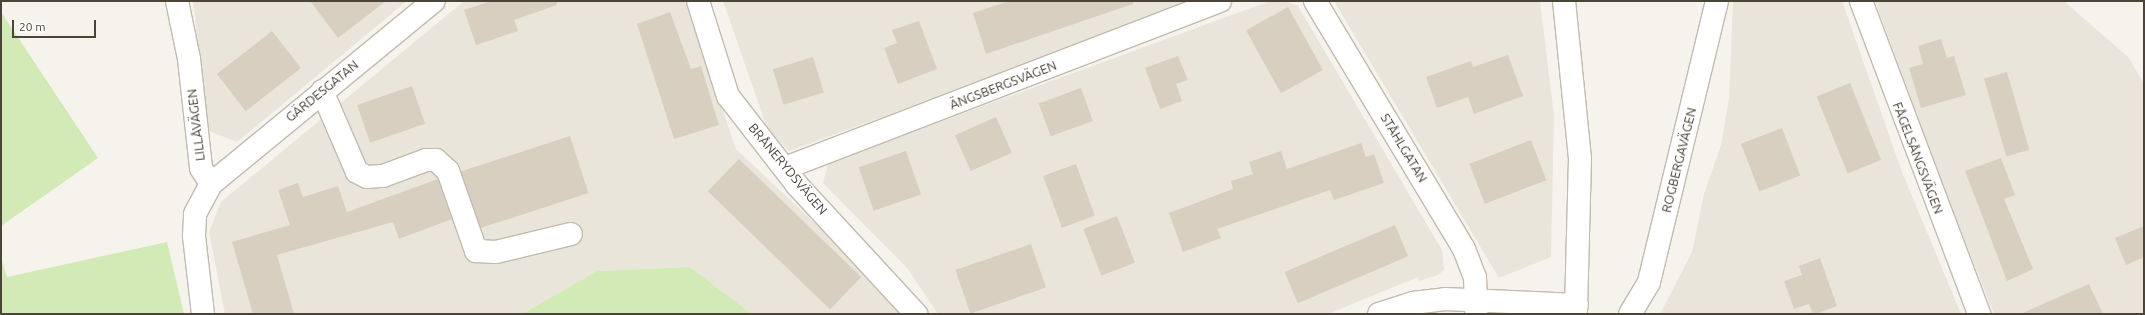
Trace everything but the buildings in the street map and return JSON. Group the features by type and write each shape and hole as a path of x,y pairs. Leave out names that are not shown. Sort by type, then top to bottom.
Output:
{"street":[{"name":"LILLÅVÄGEN","path":"177,1 188,60 201,168 212,184"},
{"name":"GÄRDESGATAN","path":"212,184 322,91 434,1"},
{"name":"BRÅNERYDSVÄGEN","path":"698,1 728,96 785,168 916,314"},
{"name":"ÄNGSBERGSVÄGEN","path":"785,168 1220,1"},
{"name":"STÅHLGATAN","path":"1315,1 1464,249 1475,277 1477,308"},
{"path":"1379,314 1413,303 1477,308 1576,310 1580,158 1564,1"},
{"name":"ROGBERGAVÄGEN","path":"1630,314 1649,282 1718,1"},
{"name":"FÅGELSÅNGSVÄGEN","path":"1862,1 1979,314"},
{"path":"322,91 357,172 367,177 383,176 426,160 436,160 448,171 476,251 496,252 571,234"},
{"path":"203,314 194,236 195,214 212,184"}],"shaded area":[{"path":"193,1 407,1 237,142 209,131"},
{"path":"464,1 685,1 736,149 887,291 901,314 752,314 690,267 597,271 522,314 225,314 209,232 221,202"},
{"path":"723,1 1199,1 789,151 767,128"},
{"path":"1270,1 1285,1 1298,6 1442,250 1444,270 1438,275 1419,281 1418,277 1328,314 938,314 907,268 823,183 828,163"},
{"path":"1334,1 1540,1 1554,116 1551,257 1499,278"},
{"path":"1733,1 1842,1 1902,172 1961,314 1660,314 1692,252 1704,194 1721,145 1729,99"},
{"path":"1875,1 2064,1 2129,58 2144,84 2144,314 1994,314 1934,162"}],"green space":[{"path":"1,12 98,158 1,226"},
{"path":"167,242 184,314 1,314 1,258 7,277"},
{"path":"690,267 752,314 522,314 597,271"}]}
